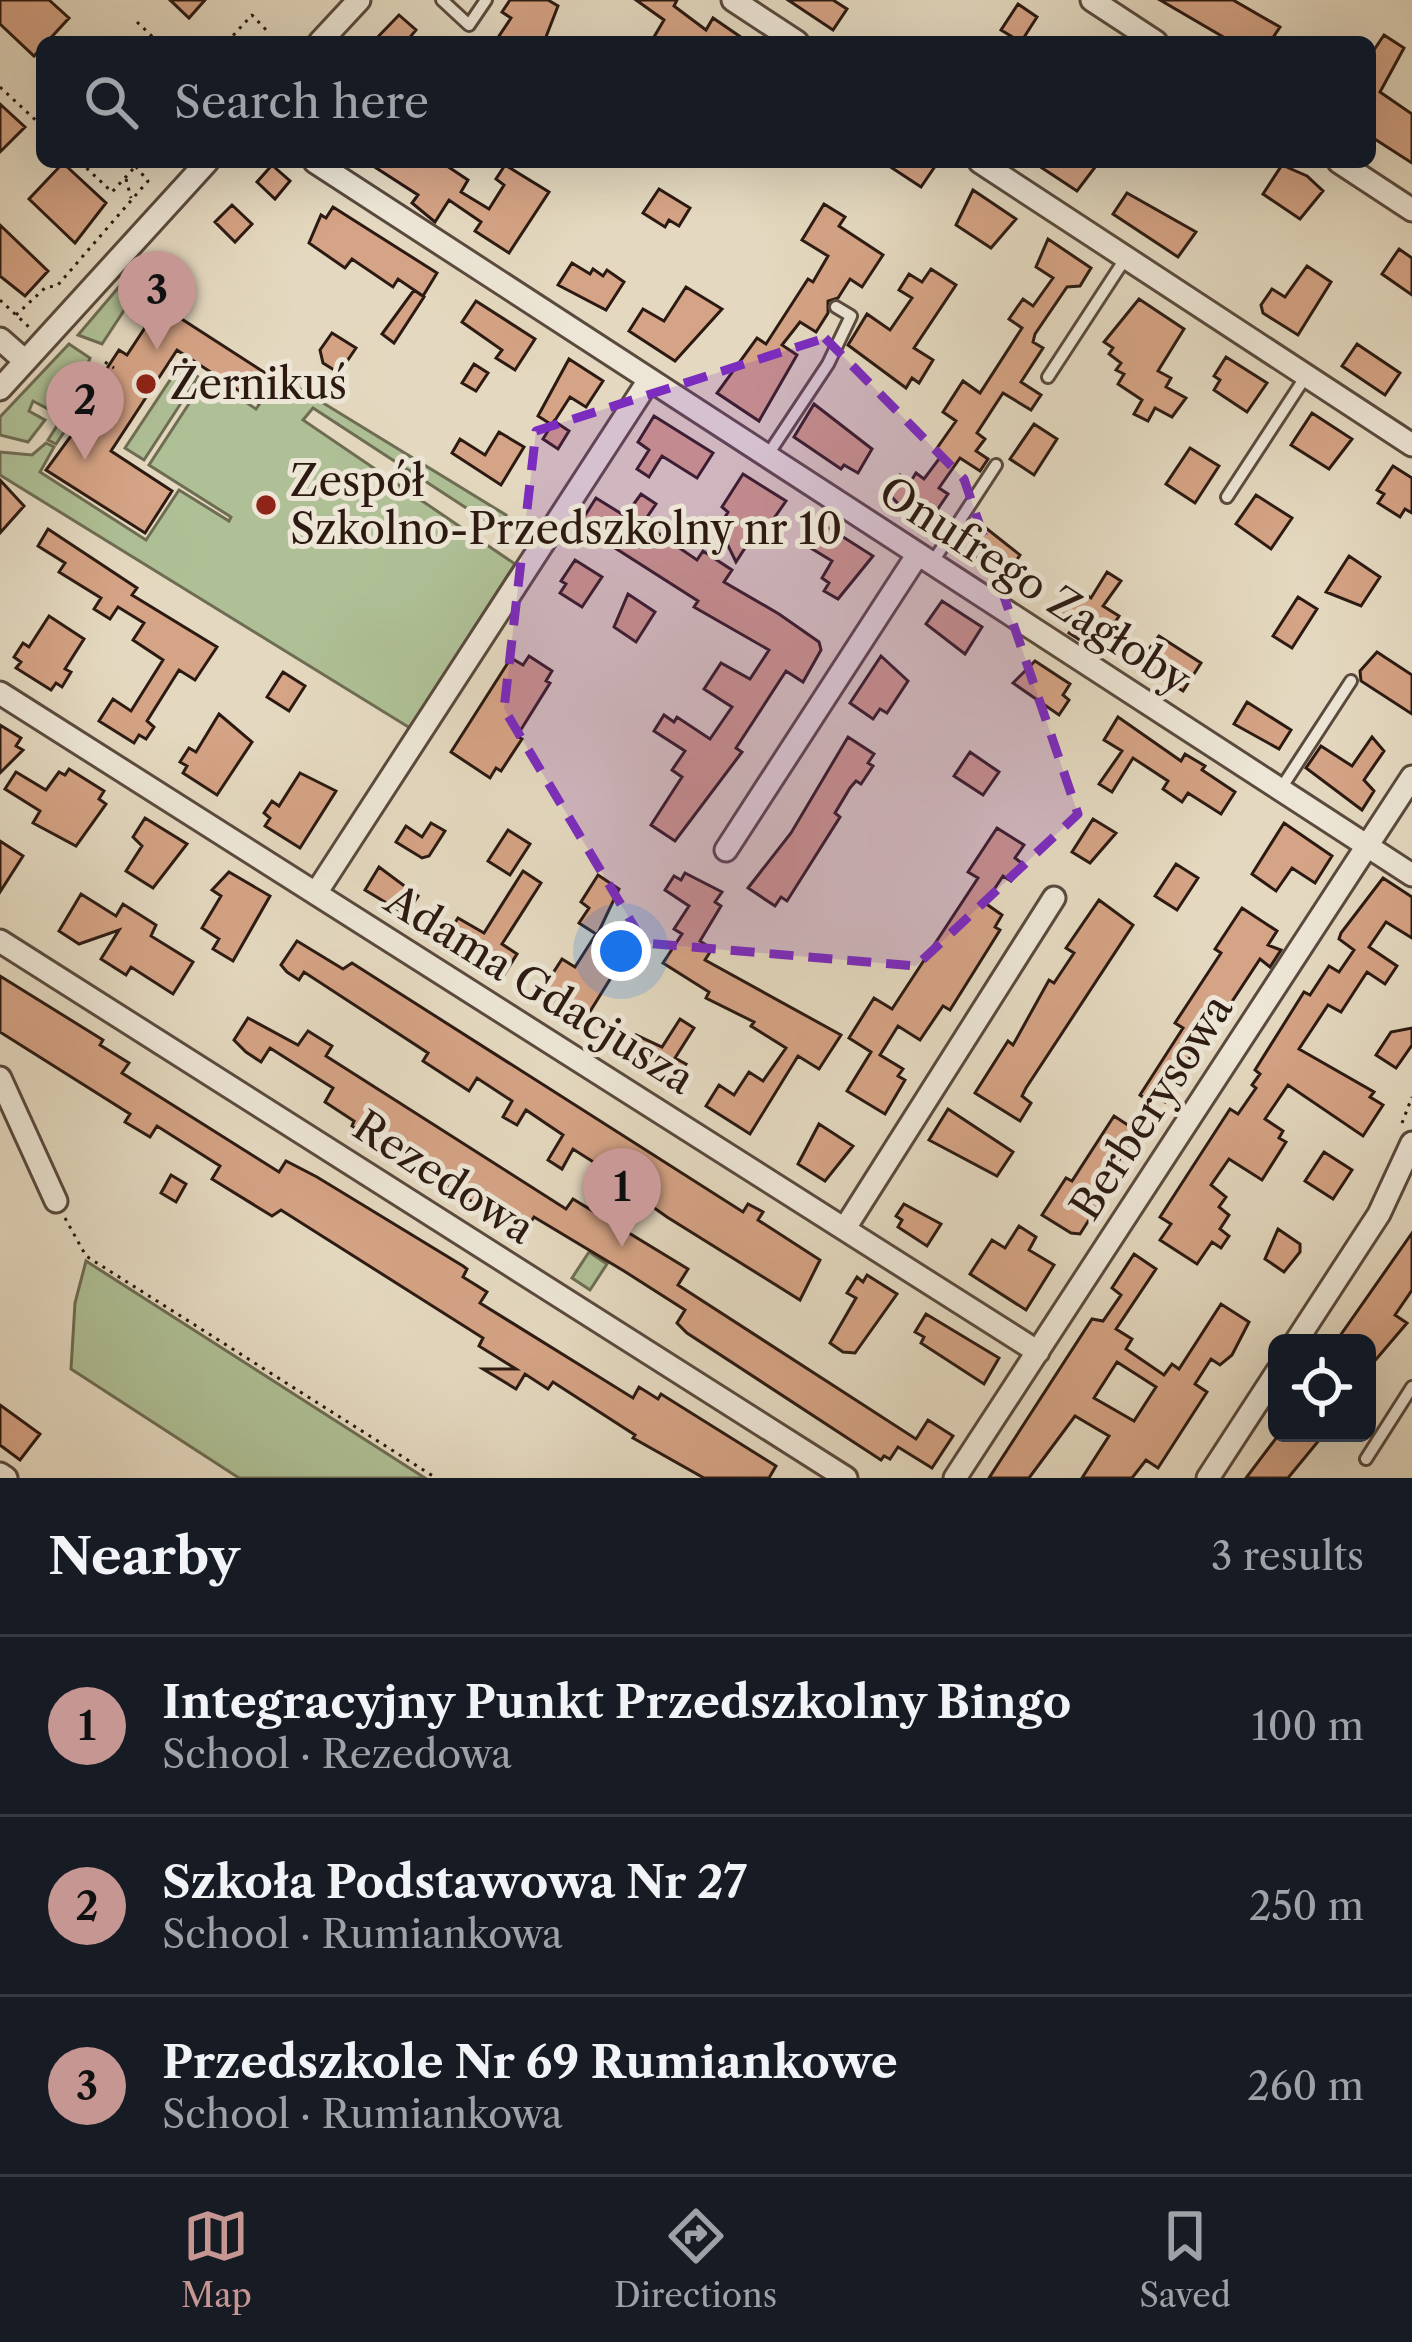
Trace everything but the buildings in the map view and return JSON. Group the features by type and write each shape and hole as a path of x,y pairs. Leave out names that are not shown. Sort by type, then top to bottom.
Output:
{"street":[{"path":"325,36 358,0"},
{"path":"733,0 788,36"},
{"path":"1092,0 1147,36"},
{"path":"0,389 202,168"},
{"name":"Onufrego Zagłoby","path":"324,168 1412,875"},
{"path":"989,168 1412,445"},
{"path":"1348,168 1412,210"},
{"path":"0,339 25,361"},
{"path":"316,893 649,380"},
{"path":"726,850 925,559"},
{"name":"Adama Gdacjusza","path":"0,693 1038,1352"},
{"name":"Berberysowa","path":"955,1478 1412,777"},
{"path":"845,1228 1054,898"},
{"name":"Rezedowa","path":"0,940 846,1478"},
{"path":"0,1078 56,1201"},
{"path":"1301,1334 1379,1214 1412,1143"},
{"path":"1208,1478 1268,1386"}],"lane":[{"path":"442,0 469,25 486,0"},
{"path":"1048,377 1126,258"},
{"path":"767,456 828,364 851,316 836,307"},
{"path":"1227,497 1306,376"},
{"path":"925,559 996,465"},
{"path":"1280,790 1351,680"},
{"path":"1366,1459 1412,1387"}],"path":[{"path":"233,36 252,15 270,34"},
{"path":"137,22 152,36"},
{"path":"0,87 36,120"},
{"path":"86,168 112,192 130,168"},
{"path":"16,315 46,287 57,286 148,181 135,168"},
{"path":"125,178 131,200"},
{"path":"0,300 37,334"},
{"path":"106,362 114,368"},
{"path":"103,385 108,377"},
{"path":"86,412 95,398"},
{"path":"56,1201 86,1256 436,1478"}],"highlighted area":[{"path":"825,338 964,479 1078,814 916,966 644,943 504,709 536,431"}],"green space":[{"path":"141,261 148,274 102,344 78,335"},
{"path":"69,344 90,358 78,377 52,411 33,401 29,411 45,420 28,442 0,435 0,417"},
{"path":"180,365 198,377 144,460 125,448"},
{"name":"Zespół Szkolno-Przedszkolny nr 10","path":"207,376 256,409 279,376 506,515 497,528 313,408 303,420 515,564 410,728 0,475 0,452 32,455 46,443 54,447 40,472 146,540 179,490 229,521 231,517 149,465"},
{"path":"79,391 89,395 56,444 48,440"},
{"path":"589,1252 607,1264 590,1290 572,1278"},
{"path":"86,1261 425,1478 239,1478 71,1369 75,1303"}],"place":[{"name":"Przedszkole Nr 69 Rumiankowe","path":"157,350"},
{"name":"Żernikuś","path":"146,384"},
{"name":"Szkoła Podstawowa Nr 27","path":"85,460"},
{"name":"Zespół Szkolno-Przedszkolny nr 10","path":"266,505"},
{"name":"Integracyjny Punkt Przedszkolny Bingo","path":"622,1247"}]}
